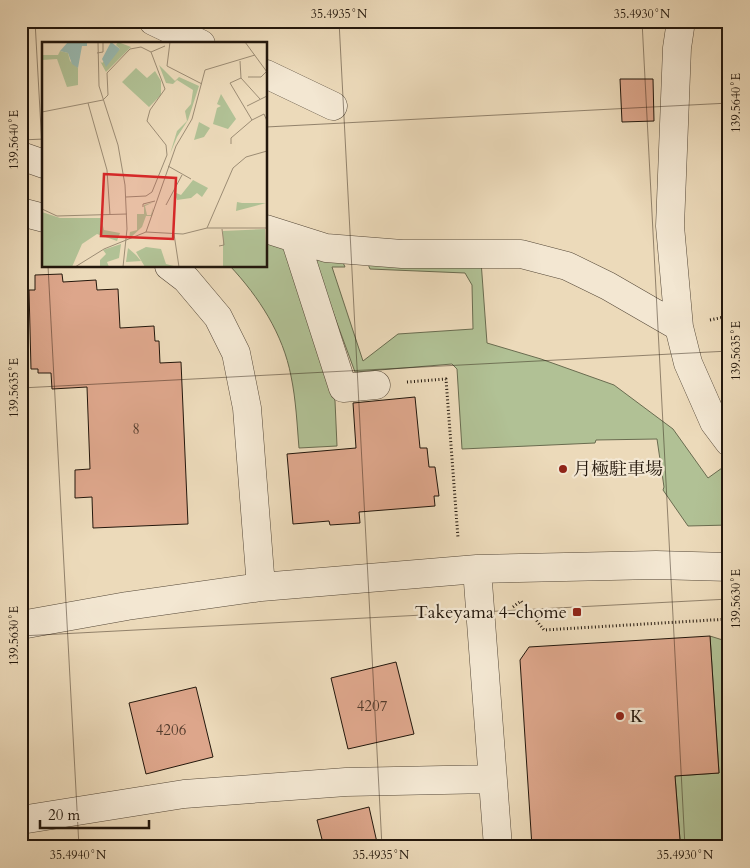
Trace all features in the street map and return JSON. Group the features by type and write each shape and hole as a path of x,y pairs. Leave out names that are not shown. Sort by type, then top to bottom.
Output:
{"street":[{"path":"152,21 197,42"},
{"path":"681,21 677,48 670,226 678,327 688,363 714,422 729,442"},
{"path":"268,75 333,106"},
{"path":"21,156 42,163"},
{"path":"21,212 42,217"},
{"path":"268,230 326,248 402,254 521,254 567,266 608,286 678,327"},
{"path":"295,239 343,388 376,385"},
{"path":"172,268 186,279 218,317 236,353 247,408 261,587"},
{"path":"21,625 126,606 261,587 477,569 663,565 729,567"},
{"path":"477,569 498,847"},
{"path":"21,820 184,794 346,782 492,778"}],"path":[{"path":"376,385 446,379 458,540"},
{"path":"507,612 521,601 544,630 727,619 727,632 729,633"}],"green space":[{"path":"268,240 292,252 335,401 337,446 299,448 293,385 282,345 260,303 232,268 268,268"},
{"path":"312,255 341,258 345,267 332,267 363,361 398,334 473,329 472,285 465,273 370,269 365,257 481,261 487,343 541,359 614,385 673,429 708,478 729,463 729,525 688,526 663,490 657,439 596,440 595,443 462,449 457,369 452,364 355,372"},
{"path":"710,636 729,642 729,847 626,847 625,843 680,840 675,776 719,773"}],"building":[{"path":"620,79 653,79 654,121 622,122"},
{"path":"62,274 63,282 96,280 97,290 118,289 120,328 154,326 155,341 159,341 160,363 181,362 188,524 93,528 92,497 75,498 75,470 90,469 87,387 52,389 51,373 38,373 38,369 31,369 29,290 35,290 35,275"},
{"path":"415,397 420,448 427,448 429,467 435,467 439,496 434,496 435,506 359,512 360,523 330,525 329,521 293,524 287,454 356,448 353,403"},
{"name":"K","path":"710,636 719,773 675,776 680,840 625,843 626,847 532,847 520,660 529,647"},
{"path":"396,662 414,734 348,749 331,678"},
{"path":"196,687 213,757 146,774 129,703"},
{"path":"369,807 378,847 324,847 317,820"}],"place":[{"name":"月極駐車場","path":"563,469"},
{"name":"Takeyama 4-chome","path":"577,612"},
{"name":"K","path":"620,716"}]}
